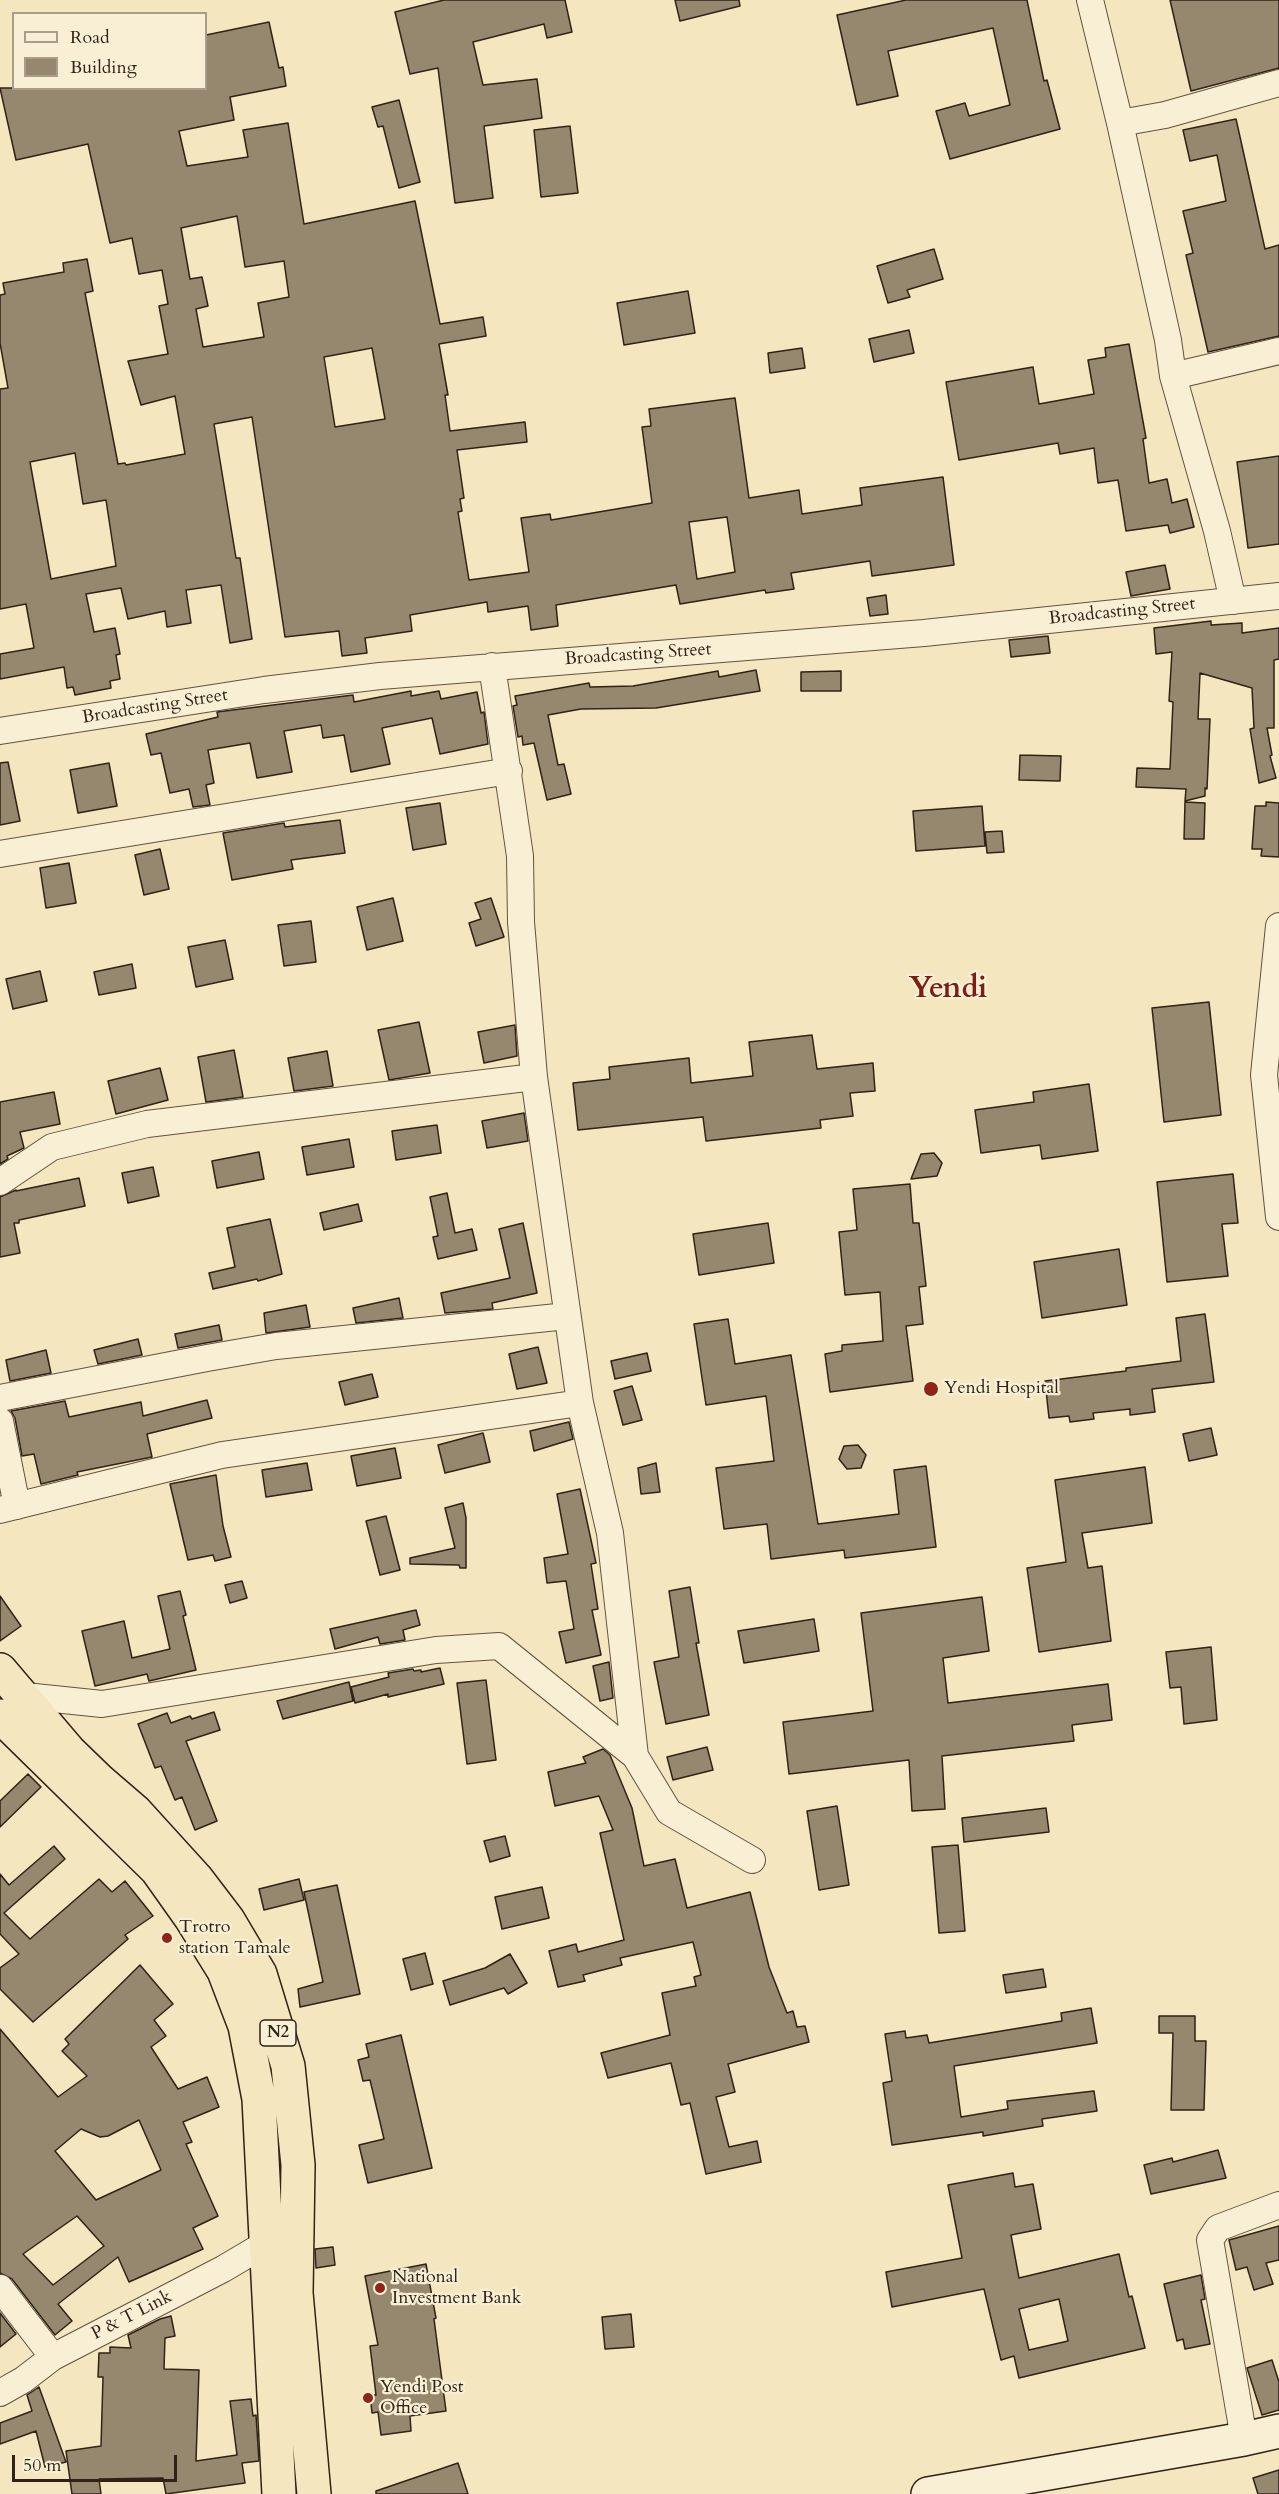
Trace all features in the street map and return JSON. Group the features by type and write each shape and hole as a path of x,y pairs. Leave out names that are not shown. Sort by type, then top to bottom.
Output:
{"highway":[{"name":"N2","path":"0,1670 12,1706 157,1870 191,1918 224,1971 245,2026 259,2099 279,2494"},
{"name":"N2","path":"12,1706 69,1751 136,1812 196,1878 228,1920 260,1974 288,2066 298,2165 296,2293 314,2494"}],"main road":[{"path":"928,2494 1279,2431"}],"street":[{"path":"1089,0 1120,123 1168,340 1173,376 1217,531 1233,601"},
{"path":"1120,123 1165,115 1279,83"},
{"path":"1173,376 1279,351"},
{"name":"Broadcasting Street","path":"0,732 264,690 380,676 912,634 1279,597"},
{"path":"492,666 520,856 521,922 534,1077 580,1403 610,1533 635,1756"},
{"path":"0,854 509,771"},
{"path":"1279,926 1264,1075 1279,1217"},
{"path":"0,1182 52,1147 147,1124 534,1077"},
{"path":"0,1398 276,1346 567,1317"},
{"path":"0,1421 8,1508 222,1455 580,1403"},
{"path":"12,1706 102,1704 436,1650 499,1646 635,1756 669,1812 752,1860"},
{"path":"1244,2439 1210,2240 1218,2228 1279,2205"},
{"name":"P & T Link","path":"0,2393 23,2380 53,2357 223,2270 267,2243"},
{"path":"0,2288 53,2357"}],"building":[{"path":"444,0 565,0 572,32 547,38 544,24 473,42 483,85 537,79 542,118 484,126 493,198 455,203 438,68 410,74 395,12"},
{"path":"675,0 739,0 740,6 680,21"},
{"path":"906,0 1027,0 1044,81 1047,80 1060,129 950,159 936,111 965,103 969,116 1010,105 993,28 888,51 898,96 857,105 837,15"},
{"path":"1170,0 1279,0 1279,68 1191,91"},
{"path":"269,22 279,68 283,67 286,86 230,97 234,120 179,131 187,166 248,157 243,130 288,123 304,224 415,201 440,324 483,317 486,336 439,344 448,395 445,395 450,431 525,422 527,442 457,450 464,498 460,499 462,511 458,512 469,580 529,572 521,518 550,514 551,520 652,503 642,427 651,426 649,409 735,398 749,498 799,490 802,514 862,505 860,488 943,477 954,565 872,576 870,561 791,573 794,589 766,593 765,590 680,604 676,585 556,605 558,626 531,630 528,606 488,612 487,602 410,615 412,631 365,638 367,653 342,656 339,631 285,637 252,417 214,424 236,558 240,558 252,639 230,643 221,585 186,590 191,623 167,627 165,611 128,619 121,588 86,594 94,632 115,628 120,654 116,655 120,679 110,681 111,688 75,695 73,687 67,688 64,667 0,679 0,654 34,648 26,604 0,609 0,389 8,388 0,343 0,295 5,294 3,283 64,272 63,263 87,259 93,291 85,293 118,464 125,463 126,465 185,454 175,396 141,405 128,361 168,354 159,306 168,304 162,270 139,274 132,238 110,243 88,144 16,160 0,88 12,88 12,90 207,90 207,35","holes":["237,216 245,267 284,261 289,297 258,303 264,337 203,347 196,309 208,306 202,277 190,279 181,228","372,348 385,419 335,427 324,357","75,453 83,504 106,500 116,566 51,579 30,462","727,517 735,572 697,579 689,522"]},
{"path":"399,100 420,182 399,188 383,126 378,127 372,107"},
{"path":"1236,119 1265,249 1279,245 1279,336 1208,352 1186,255 1193,253 1183,211 1226,201 1217,155 1190,161 1183,130"},
{"path":"570,126 578,193 541,197 534,130"},
{"path":"934,249 943,279 907,290 910,297 888,303 877,266"},
{"path":"688,291 695,333 624,345 617,303"},
{"path":"909,330 914,353 874,362 869,339"},
{"path":"1129,344 1146,438 1143,439 1149,483 1167,479 1172,503 1187,499 1194,527 1170,533 1168,525 1126,531 1118,480 1098,483 1094,448 1060,454 1058,443 959,460 946,382 1033,367 1039,404 1094,394 1088,360 1106,357 1105,348"},
{"path":"802,348 805,368 770,373 768,353"},
{"path":"1279,456 1279,544 1248,548 1237,462"},
{"path":"1165,565 1170,589 1131,596 1126,572"},
{"path":"886,595 888,614 870,616 867,598"},
{"path":"1211,621 1211,625 1242,623 1242,633 1279,628 1279,659 1274,660 1274,728 1267,728 1272,755 1270,756 1276,778 1259,783 1250,729 1254,728 1252,688 1200,673 1198,719 1210,719 1205,796 1185,801 1186,789 1136,787 1137,768 1170,769 1173,702 1169,701 1172,652 1156,654 1154,628"},
{"path":"1048,636 1050,653 1011,657 1009,640"},
{"path":"756,670 760,691 656,708 581,709 548,715 558,765 564,764 571,794 547,800 534,743 523,745 522,736 518,737 513,706 517,705 515,696 589,683 590,687 633,686 718,671 719,677"},
{"path":"841,671 841,691 801,691 801,672"},
{"path":"411,691 411,696 439,691 441,699 477,692 481,713 484,712 488,744 440,754 432,718 382,728 390,764 351,772 344,735 323,738 321,725 284,731 292,772 257,778 250,743 208,750 214,783 206,785 210,805 193,807 189,789 170,793 161,753 151,755 146,734 218,717 217,712 353,695 354,702"},
{"path":"1020,755 1061,756 1060,781 1019,780"},
{"path":"8,762 20,821 0,825 0,763"},
{"path":"109,763 117,806 78,813 70,770"},
{"path":"1185,802 1205,803 1204,839 1184,839"},
{"path":"1266,802 1279,803 1279,857 1261,856 1262,849 1252,849 1255,806 1266,806"},
{"path":"440,803 446,844 413,850 406,808"},
{"path":"982,806 985,846 916,851 913,811"},
{"path":"340,820 345,853 291,860 293,869 232,880 223,833 284,823 285,827"},
{"path":"1002,831 1004,852 987,853 985,832"},
{"path":"160,849 169,889 144,895 135,855"},
{"path":"69,863 76,903 46,908 40,868"},
{"path":"393,898 403,941 367,950 357,907"},
{"path":"491,898 504,937 476,946 469,923 481,919 475,903"},
{"path":"311,921 316,962 284,966 278,925"},
{"path":"225,940 233,979 196,987 188,947"},
{"path":"132,964 136,988 99,995 94,972"},
{"path":"40,971 47,1001 13,1009 6,979"},
{"path":"1209,1002 1221,1115 1164,1122 1152,1008"},
{"path":"419,1022 430,1073 389,1080 378,1030"},
{"path":"515,1025 517,1056 484,1063 478,1032"},
{"path":"812,1035 817,1069 873,1063 875,1091 850,1093 853,1116 820,1120 821,1128 706,1141 703,1117 578,1130 573,1083 610,1079 609,1067 689,1058 691,1083 753,1076 749,1042"},
{"path":"234,1050 243,1097 206,1102 198,1057"},
{"path":"327,1051 333,1086 294,1091 288,1058"},
{"path":"160,1068 168,1100 116,1114 108,1081"},
{"path":"1089,1084 1098,1151 1042,1159 1040,1145 981,1153 975,1110 1034,1102 1033,1092"},
{"path":"54,1092 60,1124 20,1132 24,1148 7,1156 8,1159 0,1164 0,1102"},
{"path":"524,1113 528,1141 487,1148 482,1121"},
{"path":"437,1125 441,1153 396,1160 392,1131"},
{"path":"349,1139 354,1167 307,1175 302,1147"},
{"path":"259,1152 264,1179 217,1188 212,1161"},
{"path":"934,1153 942,1163 937,1176 911,1179 921,1154"},
{"path":"153,1167 159,1196 128,1203 122,1173"},
{"path":"1233,1174 1238,1223 1222,1224 1228,1276 1167,1282 1157,1182"},
{"path":"79,1178 85,1206 14,1223 20,1253 0,1257 0,1197 16,1190"},
{"path":"910,1184 913,1223 919,1223 926,1286 919,1287 923,1324 906,1326 913,1381 830,1392 825,1354 842,1351 842,1345 883,1341 880,1292 845,1295 839,1232 857,1230 853,1189"},
{"path":"447,1193 455,1233 472,1229 477,1250 438,1259 433,1237 438,1236 430,1197"},
{"path":"358,1204 362,1221 324,1230 320,1213"},
{"path":"270,1219 282,1274 213,1289 209,1273 235,1267 227,1228"},
{"path":"523,1223 537,1293 492,1303 493,1309 445,1313 441,1293 510,1278 499,1229"},
{"path":"768,1223 774,1263 699,1275 693,1234"},
{"path":"1119,1249 1127,1305 1042,1318 1034,1262"},
{"path":"399,1298 403,1318 356,1323 353,1308"},
{"path":"306,1305 310,1327 266,1333 264,1313"},
{"path":"1205,1314 1214,1382 1152,1389 1155,1412 1130,1415 1130,1409 1093,1413 1094,1419 1070,1422 1069,1416 1049,1418 1045,1381 1126,1371 1126,1368 1181,1361 1176,1318"},
{"path":"728,1319 735,1364 791,1355 818,1524 899,1514 894,1470 926,1466 936,1547 845,1558 844,1550 771,1559 767,1524 724,1529 716,1468 774,1461 766,1396 706,1405 694,1324"},
{"path":"219,1325 222,1340 178,1348 175,1334"},
{"path":"138,1339 142,1355 98,1364 94,1350"},
{"path":"538,1347 547,1383 517,1389 509,1354"},
{"path":"46,1350 51,1373 10,1381 6,1360"},
{"path":"647,1353 651,1371 615,1379 611,1361"},
{"path":"372,1374 378,1397 345,1405 339,1382"},
{"path":"632,1386 642,1420 623,1425 614,1391"},
{"path":"207,1400 212,1418 147,1434 152,1457 77,1472 78,1475 41,1484 34,1454 22,1456 15,1418 11,1411 65,1401 69,1417 141,1402 143,1416"},
{"path":"569,1422 573,1439 534,1451 530,1431"},
{"path":"1211,1428 1217,1455 1189,1461 1183,1434"},
{"path":"483,1433 490,1462 445,1473 438,1445"},
{"path":"858,1445 866,1455 861,1468 847,1469 839,1459 844,1446"},
{"path":"395,1448 401,1478 357,1486 351,1456"},
{"path":"307,1463 312,1490 266,1497 262,1470"},
{"path":"656,1463 660,1492 641,1494 638,1468"},
{"path":"1145,1467 1152,1523 1082,1533 1088,1568 1102,1566 1111,1641 1039,1652 1027,1568 1066,1562 1055,1480"},
{"path":"216,1475 223,1526 231,1557 215,1561 213,1555 188,1560 170,1484"},
{"path":"580,1489 596,1563 591,1564 598,1609 592,1610 601,1655 566,1663 559,1632 574,1629 566,1581 547,1583 544,1558 568,1554 557,1494"},
{"path":"463,1503 466,1518 466,1568 460,1568 459,1565 410,1564 410,1558 455,1548 445,1508"},
{"path":"386,1516 400,1570 380,1575 366,1521"},
{"path":"242,1581 247,1598 230,1603 225,1585"},
{"path":"690,1587 699,1643 696,1643 709,1715 666,1724 654,1662 679,1657 669,1591"},
{"path":"180,1591 186,1615 183,1616 196,1670 149,1681 147,1674 95,1686 82,1631 124,1621 132,1658 170,1649 158,1596"},
{"path":"0,1596 21,1626 0,1641"},
{"path":"982,1597 989,1651 943,1658 948,1703 1108,1684 1112,1720 1072,1725 1074,1741 942,1756 945,1809 912,1811 909,1760 789,1774 783,1722 873,1711 861,1613"},
{"path":"416,1610 420,1625 403,1630 405,1640 380,1644 378,1637 335,1649 330,1629"},
{"path":"814,1619 819,1651 744,1663 738,1631"},
{"path":"1211,1647 1217,1720 1184,1724 1181,1687 1170,1688 1166,1652"},
{"path":"609,1662 613,1698 600,1701 593,1666"},
{"path":"440,1668 444,1684 388,1697 388,1694 355,1703 351,1687 389,1677 388,1673 413,1669 414,1671 421,1670 421,1672"},
{"path":"486,1680 496,1760 467,1764 457,1683"},
{"path":"349,1682 353,1701 283,1719 277,1701"},
{"path":"214,1712 220,1730 186,1741 217,1821 195,1830 182,1797 175,1800 161,1766 155,1768 138,1724 167,1713 171,1723 190,1716 192,1719"},
{"path":"707,1747 713,1770 673,1780 667,1757"},
{"path":"603,1749 610,1755 632,1808 644,1866 675,1859 687,1908 750,1892 769,1967 787,2013 793,2011 797,2027 805,2026 809,2042 728,2064 735,2092 716,2097 729,2147 757,2141 761,2162 706,2174 690,2103 681,2105 671,2063 608,2078 601,2053 670,2035 662,1993 696,1986 694,1977 701,1975 693,1942 620,1958 622,1965 583,1975 585,1981 558,1987 549,1951 576,1944 578,1952 624,1940 600,1833 613,1830 599,1796 555,1806 548,1772 586,1763 583,1757"},
{"path":"28,1774 41,1787 0,1827 0,1801"},
{"path":"837,1806 849,1885 819,1890 807,1811"},
{"path":"1046,1808 1049,1832 964,1842 962,1818"},
{"path":"505,1836 510,1856 490,1862 484,1841"},
{"path":"958,1845 965,1931 939,1933 932,1847"},
{"path":"54,1846 65,1859 4,1913 30,1939 99,1879 112,1892 125,1881 153,1916 125,1935 128,1939 33,2022 0,1989 0,1968 19,1954 0,1934 0,1874 9,1885"},
{"path":"299,1879 304,1900 264,1910 259,1889"},
{"path":"337,1885 360,1994 300,2007 298,1989 323,1982 304,1892"},
{"path":"542,1887 549,1918 502,1929 495,1897"},
{"path":"425,1953 433,1984 411,1990 403,1959"},
{"path":"510,1954 527,1983 508,1994 504,1988 450,2005 443,1981 485,1968"},
{"path":"140,1965 173,2004 154,2020 166,2036 151,2047 178,2089 207,2077 219,2107 183,2122 192,2142 186,2144 218,2216 193,2228 203,2249 129,2282 118,2257 58,2304 72,2321 55,2335 12,2279 0,2273 0,2029 58,2097 87,2076 62,2051 69,2044 65,2039","holes":["139,2120 161,2170 96,2200 55,2151 81,2129 100,2137 108,2136","77,2216 104,2246 53,2285 23,2254"]},
{"path":"1043,1969 1046,1987 1006,1993 1003,1975"},
{"path":"1091,2008 1097,2043 954,2066 961,2117 1008,2109 1007,2101 1094,2091 1097,2111 1042,2119 1043,2126 983,2136 983,2132 892,2145 883,2083 892,2081 885,2034 905,2031 906,2038 927,2035 929,2043 1062,2021 1061,2013"},
{"path":"1159,2016 1195,2016 1195,2041 1206,2041 1204,2110 1171,2110 1173,2033 1159,2033"},
{"path":"401,2035 432,2168 368,2183 359,2145 384,2139 370,2080 363,2081 358,2060 369,2057 366,2044"},
{"path":"1218,2150 1226,2178 1151,2194 1144,2165 1172,2158 1173,2162"},
{"path":"1013,2173 1015,2187 1033,2184 1041,2229 1011,2235 1019,2278 1119,2254 1129,2297 1132,2296 1145,2348 1019,2378 1014,2356 1001,2360 984,2289 892,2307 886,2272 962,2258 948,2185","holes":["1059,2299 1068,2341 1029,2350 1019,2309"]},
{"path":"1279,2226 1279,2260 1266,2263 1273,2284 1254,2290 1247,2267 1236,2270 1229,2240"},
{"path":"333,2247 335,2265 316,2268 315,2249"},
{"path":"426,2264 436,2318 434,2319 446,2411 410,2416 411,2431 381,2435 378,2412 372,2413 370,2395 376,2395 370,2346 378,2345 365,2276"},
{"path":"1201,2275 1205,2299 1201,2300 1210,2344 1185,2349 1183,2339 1177,2341 1164,2284"},
{"path":"0,2313 16,2334 0,2347"},
{"path":"631,2314 634,2347 605,2349 602,2317"},
{"path":"171,2316 175,2336 165,2338 164,2369 199,2370 196,2461 237,2455 230,2401 251,2399 253,2416 256,2415 259,2461 242,2463 245,2483 166,2494 163,2478 99,2479 101,2494 72,2494 66,2451 101,2446 103,2377 98,2377 99,2353 110,2353 110,2347 131,2348 128,2335"},
{"path":"1272,2360 1279,2382 1279,2410 1262,2415 1247,2368"},
{"path":"39,2387 66,2462 45,2467 36,2431 0,2444 0,2423 32,2411 27,2395"},
{"path":"458,2463 468,2494 376,2494 376,2491"},
{"path":"1279,2470 1279,2494 1258,2494 1253,2478"}],"place":[{"name":"Yendi Hospital","path":"931,1389"},
{"name":"Trotro station Tamale","path":"167,1938"},
{"name":"National Investment Bank","path":"380,2288"},
{"name":"Yendi Post Office","path":"368,2398"}],"district":[{"name":"Yendi","path":"948,990"}]}
